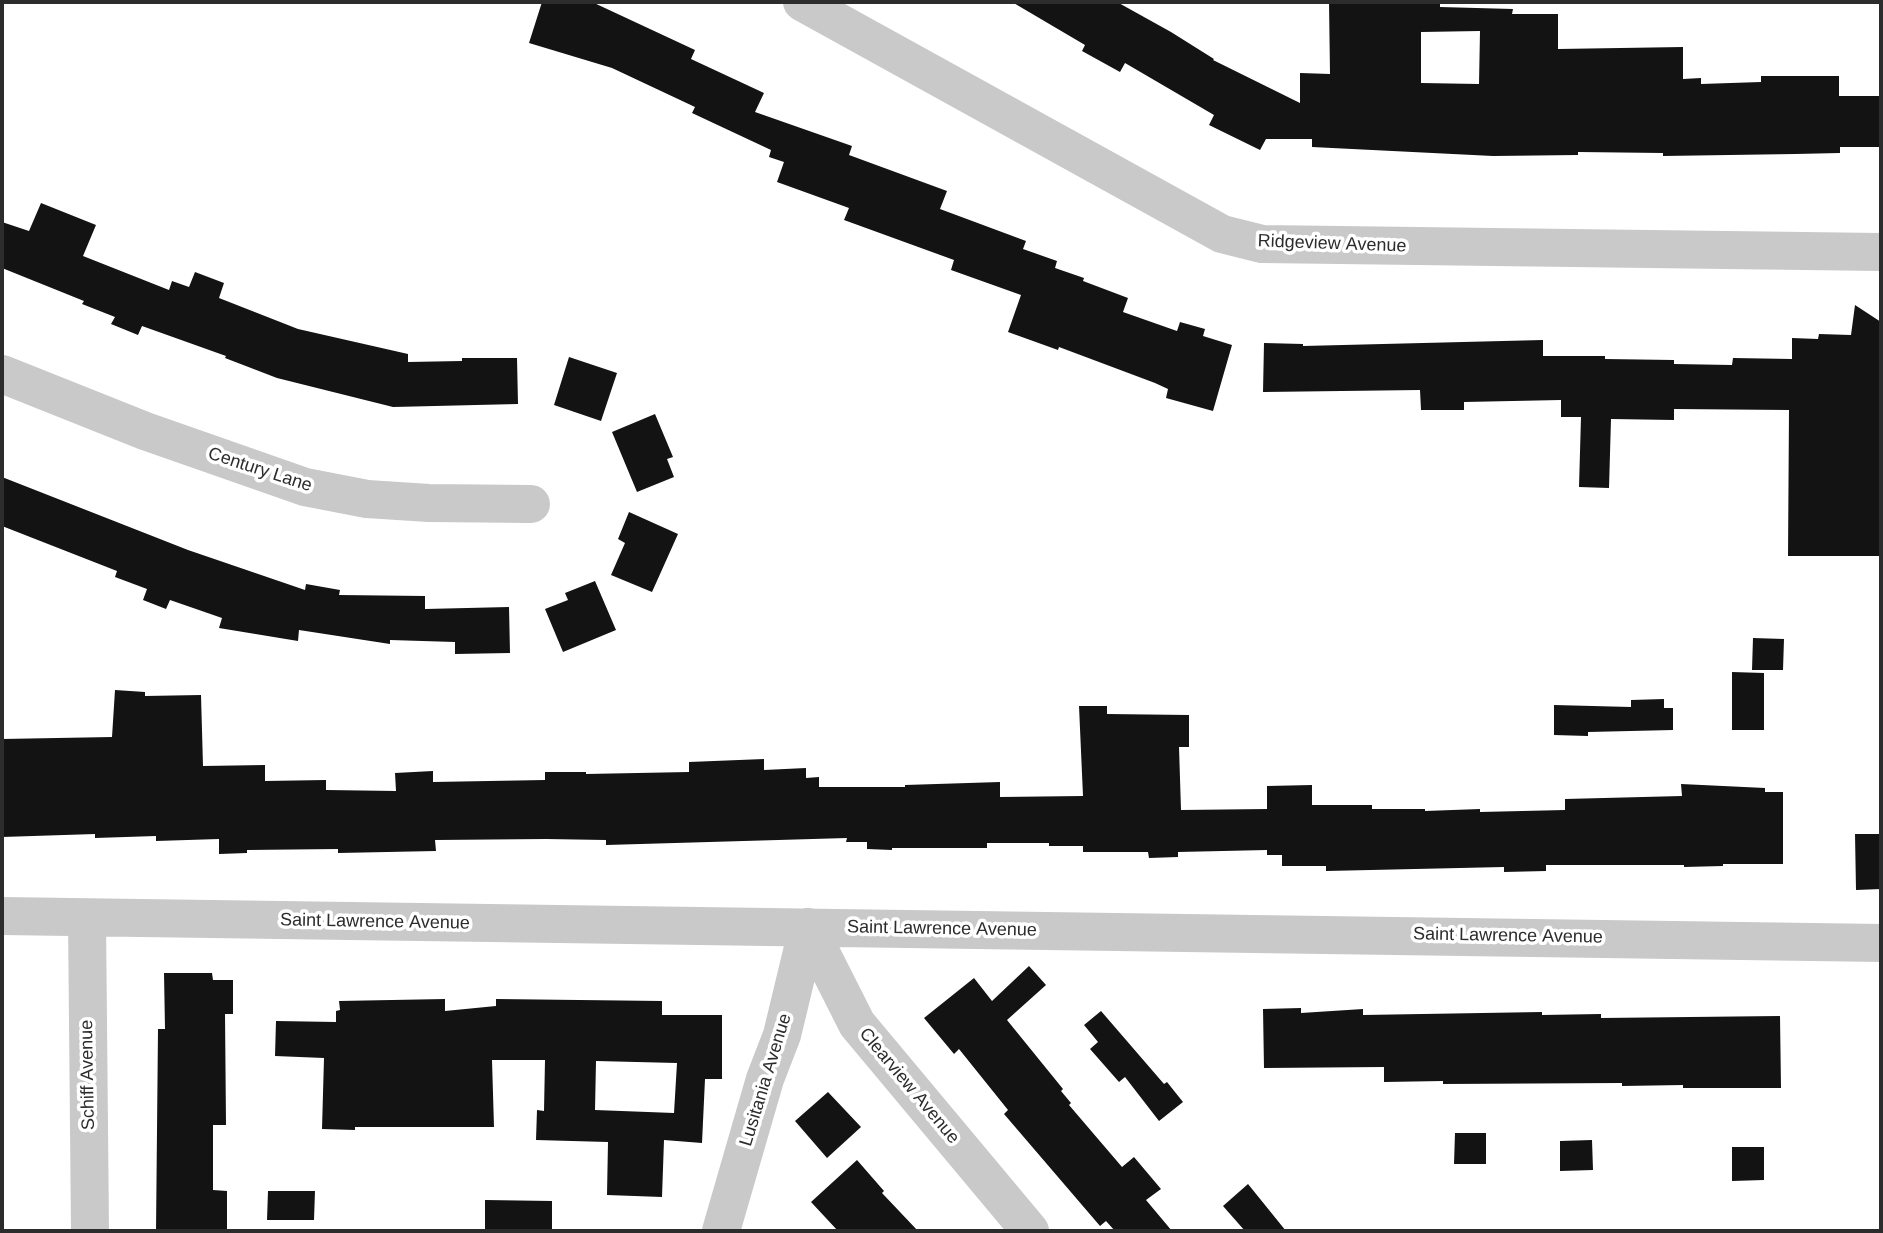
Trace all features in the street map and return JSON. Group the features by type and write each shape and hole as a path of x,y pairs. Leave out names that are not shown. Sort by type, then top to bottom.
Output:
{"street":[{"name":"Ridgeview Avenue","path":"802,2 1222,234 1262,244 1881,252"},
{"name":"Century Lane","path":"2,374 145,431 305,486 367,499 429,503 531,504"},
{"name":"Saint Lawrence Avenue","path":"2,916 1881,943"},
{"name":"Schiff Avenue","path":"87,918 90,1231"},
{"name":"Lusitania Avenue","path":"721,1231 765,1079 782,1035 808,927"},
{"name":"Clearview Avenue","path":"808,927 857,1024 1030,1231"}],"building":[{"path":"542,2 592,2 695,50 691,59 764,93 755,112 852,146 849,155 947,191 940,209 1026,241 1023,249 1057,261 1055,268 1128,298 1123,312 1177,331 1180,322 1205,329 1203,336 1232,345 1213,411 1166,398 1168,389 1155,383 1059,347 1058,350 1008,332 1021,295 951,270 954,260 844,220 849,208 777,182 784,162 769,157 771,150 692,113 695,107 612,68 529,43"},
{"path":"1012,2 1117,2 1171,32 1213,60 1300,103 1300,73 1330,74 1329,2 1440,2 1440,7 1513,9 1512,14 1558,14 1558,49 1683,47 1683,79 1701,78 1701,84 1761,82 1761,76 1839,76 1839,96 1881,96 1881,147 1840,147 1840,153 1663,156 1663,153 1578,152 1578,155 1493,156 1312,147 1312,139 1266,139 1260,150 1209,125 1214,115 1125,63 1120,72 1082,51 1085,45","holes":["1480,31 1479,84 1421,83 1421,32"]},
{"path":"41,203 96,225 83,256 169,290 172,281 189,287 195,272 224,283 219,298 298,329 408,354 408,362 517,358 518,404 393,407 277,378 225,358 226,356 142,326 138,335 111,324 115,317 82,304 84,301 2,268 2,222 29,231"},
{"path":"1855,305 1881,322 1881,556 1788,556 1789,410 1674,409 1674,420 1611,419 1609,488 1579,487 1581,417 1561,417 1561,400 1464,402 1464,410 1421,410 1420,390 1263,392 1264,343 1303,346 1543,340 1543,356 1605,356 1605,359 1674,360 1674,364 1732,365 1733,358 1792,359 1792,338 1818,339 1819,334 1851,335"},
{"path":"569,357 617,373 601,421 554,405"},
{"path":"655,414 673,457 667,459 674,477 637,492 612,432"},
{"path":"2,477 188,550 305,590 306,584 340,590 339,595 425,596 425,609 509,607 510,653 455,654 455,642 390,640 390,644 299,630 298,641 219,628 222,618 170,600 166,609 143,600 147,589 115,577 117,571 2,526"},
{"path":"629,512 678,534 652,592 611,575 625,543 618,539"},
{"path":"595,581 616,630 563,652 545,609 568,600 565,593"},
{"path":"1753,638 1784,639 1783,670 1752,670"},
{"path":"1732,672 1764,673 1764,730 1732,730"},
{"path":"115,690 145,692 145,696 201,695 203,766 265,765 265,781 326,780 326,790 396,791 395,773 433,771 433,782 545,780 545,772 689,772 689,762 764,759 764,770 806,768 806,778 819,777 819,787 905,787 1000,782 1000,797 1083,796 1079,706 1107,706 1107,714 1189,715 1189,747 1179,747 1181,810 1267,809 1267,786 1312,785 1312,805 1372,805 1372,809 1425,811 1480,809 1480,812 1565,810 1565,799 1682,796 1681,784 1765,788 1765,792 1783,792 1783,864 1684,867 1546,865 1546,871 1504,872 1504,867 1326,871 1326,866 1282,866 1282,855 1267,855 1267,850 1178,852 1178,857 1149,858 1148,852 1083,852 1083,846 1049,846 1049,843 987,843 987,848 892,850 867,849 867,842 846,842 847,838 606,845 606,840 435,840 436,851 338,853 338,849 247,850 247,853 219,854 219,839 156,841 156,836 95,838 95,834 2,837 2,739 112,737"},
{"path":"1664,699 1664,708 1673,708 1673,730 1588,732 1588,736 1554,735 1554,705 1631,707 1631,700"},
{"path":"1855,834 1881,834 1881,889 1856,890"},
{"path":"1029,966 1046,985 1007,1020 1063,1089 1061,1091 1071,1103 1069,1105 1122,1167 1134,1157 1161,1189 1146,1200 1172,1231 1115,1231 1106,1221 1100,1226 1004,1114 1008,1110 959,1049 954,1054 924,1018 974,978 992,1001"},
{"path":"164,973 212,973 213,980 233,980 233,1014 225,1014 226,1125 213,1125 213,1190 227,1191 227,1231 156,1231 158,1029 165,1029"},
{"path":"445,999 445,1011 496,1006 496,999 662,1001 662,1015 722,1015 722,1079 705,1079 702,1143 664,1140 662,1197 607,1195 608,1142 536,1140 537,1110 544,1111 545,1060 492,1060 494,1127 322,1129 324,1058 275,1056 276,1021 336,1022 336,1011 340,1010 339,1001","holes":["596,1061 677,1063 674,1113 595,1110"]},
{"path":"1301,1008 1301,1013 1363,1009 1363,1015 1542,1012 1542,1015 1601,1014 1601,1018 1780,1016 1781,1088 1683,1088 1683,1085 1622,1086 1622,1083 1384,1082 1384,1067 1264,1068 1263,1009"},
{"path":"1101,1011 1183,1102 1159,1121 1125,1077 1119,1082 1090,1049 1098,1042 1084,1025"},
{"path":"828,1092 861,1127 827,1158 795,1121"},
{"path":"1455,1133 1486,1133 1486,1164 1454,1164"},
{"path":"1592,1140 1593,1170 1560,1171 1560,1141"},
{"path":"1732,1147 1764,1147 1764,1180 1732,1181"},
{"path":"857,1160 884,1191 882,1193 918,1231 838,1231 811,1202"},
{"path":"1248,1184 1286,1231 1245,1231 1223,1206"},
{"path":"268,1191 315,1191 314,1220 267,1220"},
{"path":"485,1200 552,1201 552,1231 485,1231"}]}
